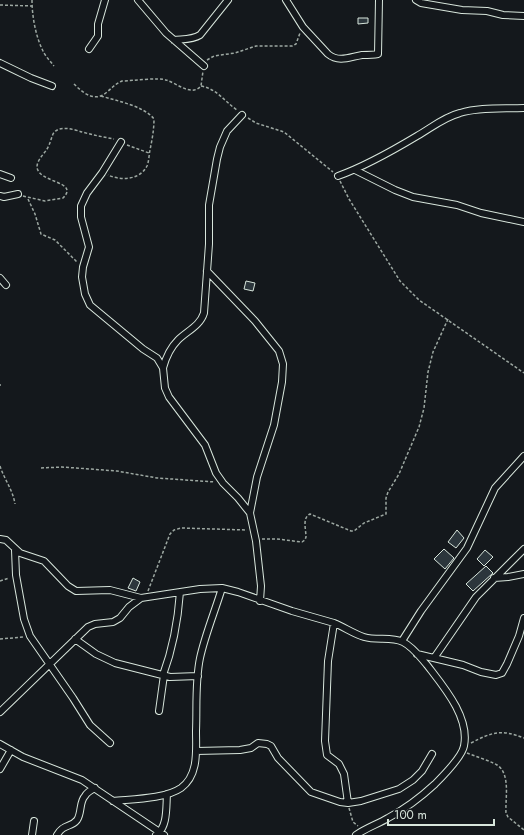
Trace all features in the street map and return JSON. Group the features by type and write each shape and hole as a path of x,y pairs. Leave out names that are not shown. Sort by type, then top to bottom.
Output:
{"street":[{"path":"89,49 98,36 98,24 105,0"},
{"path":"138,0 144,9 174,40 204,66"},
{"path":"174,40 196,38 228,0"},
{"path":"286,0 303,26 328,54 333,57 345,59 360,55 377,55 379,52 379,0"},
{"path":"416,0 421,3 462,10 487,11 503,15 524,16"},
{"path":"0,63 52,86"},
{"path":"338,176 355,170 440,122 459,113 471,110 524,108"},
{"path":"242,115 227,131 220,147 217,159 209,205 206,305 202,320 178,340 170,349 163,368 165,388 169,397 204,445 216,473 250,513"},
{"path":"121,142 102,173 86,193 81,206 81,217 90,247 83,267 82,276 85,294 90,305 156,358 163,368"},
{"path":"355,170 395,190 413,197 457,205 524,222"},
{"path":"0,174 11,178"},
{"path":"0,196 4,197 18,194"},
{"path":"207,271 255,321 279,351 283,364 282,382 276,418 258,472 250,513 256,541 261,586 260,601"},
{"path":"0,278 6,285"},
{"path":"402,642 421,611 467,548 495,488 524,456"},
{"path":"0,539 6,540 20,553 44,561 68,586 76,591 110,590 144,597 200,588 222,588 334,623 364,637 402,642 409,646 441,684 454,703 460,715 463,727 465,738 463,749 460,756 435,784 420,797 388,818 356,835"},
{"path":"434,658 476,597 524,549"},
{"path":"16,550 16,575 24,619 30,636 90,725 110,744"},
{"path":"494,578 524,574"},
{"path":"113,801 157,797 167,794 181,788 192,774 196,751 200,657 222,588"},
{"path":"159,711 164,675 172,648 177,621 180,592"},
{"path":"0,712 91,625 109,623 120,618 129,607 144,597"},
{"path":"417,654 462,665 489,674 496,675 502,673 519,636 524,618"},
{"path":"334,623 328,661 324,741 327,755 339,764 344,774 348,802"},
{"path":"75,639 96,654 115,664 164,675 187,677 198,676"},
{"path":"196,751 240,750 251,748 258,743 267,744 271,746 278,758 311,792 334,801 348,802 361,801 399,789 413,780 422,771 432,754"},
{"path":"0,744 23,757 72,776 95,788 160,834 165,821 167,794"},
{"path":"0,769 11,750"},
{"path":"57,835 63,827 72,825 76,821 80,816 84,796 95,788"},
{"path":"32,835 34,821"}],"path":[{"path":"32,0 35,26 44,53 54,66"},
{"path":"0,5 32,6"},
{"path":"101,96 117,83 122,81 159,78 169,81 186,90 197,90 201,86 206,62 214,56 235,53 256,46 292,46 296,44 303,26"},
{"path":"74,84 87,95 101,96 132,106 151,115 154,119 147,165 142,172 133,178 115,178 102,173"},
{"path":"201,86 215,91 227,104 256,123 284,132 338,176 349,199 400,281 419,300 524,373"},
{"path":"18,194 28,198 45,201 63,198 67,194 67,191 60,182 44,178 39,173 38,169 38,161 48,148 54,133 57,130 70,129 121,142 149,153"},
{"path":"28,198 41,234 55,240 83,267"},
{"path":"256,541 277,539 302,542 306,540 305,518 310,514 354,531 370,520 386,514 386,498 388,492 399,474 419,427 424,408 428,372 433,352 448,319"},
{"path":"0,466 8,486 13,493 16,504"},
{"path":"41,468 117,471 157,478 223,483"},
{"path":"144,597 170,534 174,530 181,528 254,530"},
{"path":"0,581 16,575"},
{"path":"0,639 30,636"},
{"path":"463,749 487,735 495,733 504,733 524,738"},
{"path":"463,749 492,763 502,770 505,775 506,783 506,813 508,817 524,830"},
{"path":"348,802 354,822 363,830"}],"building":[{"path":"358,18 368,18 368,23 358,24"},
{"path":"246,281 255,283 253,291 244,289"},
{"path":"457,530 464,538 456,548 448,542"},
{"path":"444,549 454,558 445,569 434,559"},
{"path":"485,550 493,557 484,566 477,559"},
{"path":"486,566 493,573 473,591 466,584"},
{"path":"133,578 140,582 136,591 128,588"}]}
